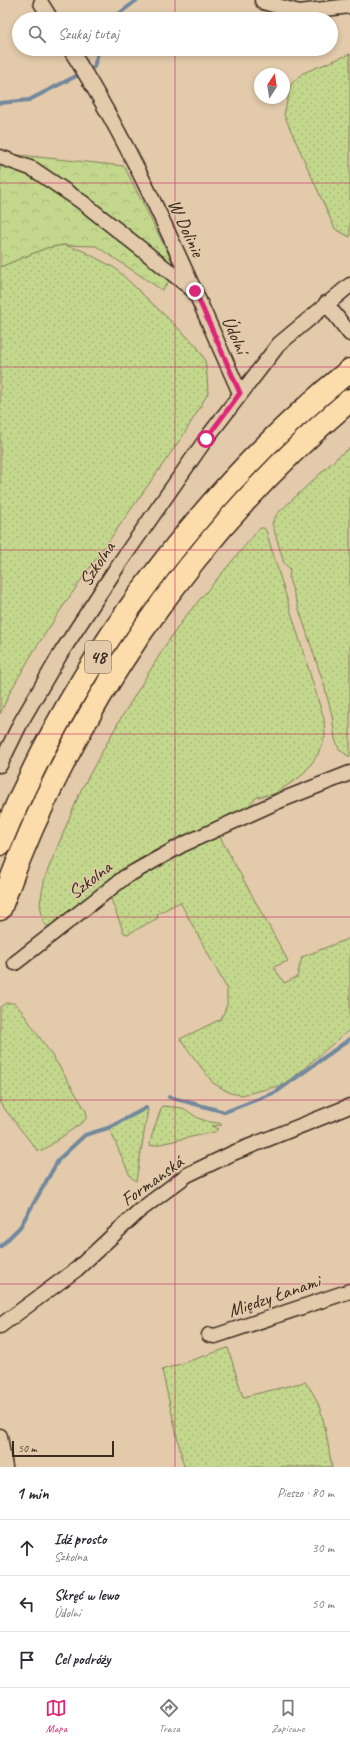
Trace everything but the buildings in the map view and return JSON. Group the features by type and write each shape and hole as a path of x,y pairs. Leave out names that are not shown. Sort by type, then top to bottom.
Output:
{"highway":[{"name":"48","path":"0,844 31,774 52,734 90,668 131,606 170,554 210,507 278,435 314,400 350,370"},
{"name":"48","path":"0,910 21,853 51,786 85,721 131,647 170,591 221,529 270,474 350,400"}],"street":[{"path":"262,0 263,2 299,12 350,6"},
{"path":"41,3 47,12"},
{"name":"W Dolinie","path":"75,56 85,72 138,171 195,291"},
{"name":"W Dolinie","path":"0,157 33,169 82,202 195,291"},
{"name":"Szkolna","path":"0,764 20,722 61,653 119,564 206,439 279,344 350,285"},
{"name":"Údolní","path":"195,291 240,393"},
{"path":"326,304 350,334"},
{"name":"Szkolna","path":"15,963 131,873 182,845 279,801 350,773"},
{"name":"Formanská","path":"0,1326 77,1269 139,1210 187,1175 233,1153 350,1106"},
{"name":"Między Łanami","path":"209,1335 215,1336 350,1290"},
{"path":"0,1436 5,1467"}],"green space":[{"path":"350,54 350,237 335,229 284,115 286,104 290,104 291,84 303,73"},
{"path":"0,153 124,166 177,271 162,290 96,246 63,245 46,248 0,267"},
{"path":"63,245 81,250 115,268 196,345 205,360 208,393 182,437 70,596 35,649 10,692 0,714 0,267 46,248"},
{"path":"350,448 350,756 348,756 339,749 335,739 332,715 324,685 289,579 290,569 284,563 272,523 277,514 340,455"},
{"path":"260,528 264,528 266,531 324,719 325,737 318,754 300,777 274,794 257,797 243,812 149,853 125,869 53,926 47,926 43,922 40,903 45,877 81,790 118,723 165,646 185,617"},
{"path":"220,837 288,961 274,967 284,983 297,977 302,957 350,938 350,1029 301,1071 282,1085 242,1095 230,1093 213,1083 180,1039 221,1019 227,1005 227,989 180,902 157,914 158,918 128,934 124,933 111,899 116,891 126,882 159,864"},
{"path":"6,1003 14,1003 21,1010 59,1066 86,1111 87,1117 84,1121 42,1151 37,1150 0,1103 0,1007"},
{"path":"162,1106 183,1108 198,1118 222,1125 211,1126 218,1129 214,1132 151,1146 152,1135"},
{"path":"145,1109 148,1109 136,1181 130,1176 110,1128"},
{"path":"228,1348 243,1397 305,1382 312,1391 321,1411 332,1467 184,1467 162,1370"}],"waterway":[{"path":"121,12 137,0"},
{"path":"0,103 29,100 94,67 97,56"},
{"path":"169,1097 225,1112 276,1092 350,1039"},
{"path":"0,1247 20,1227 59,1159 85,1135 108,1128 146,1108"}],"route":[{"path":"195,291 240,393 206,439"}]}
